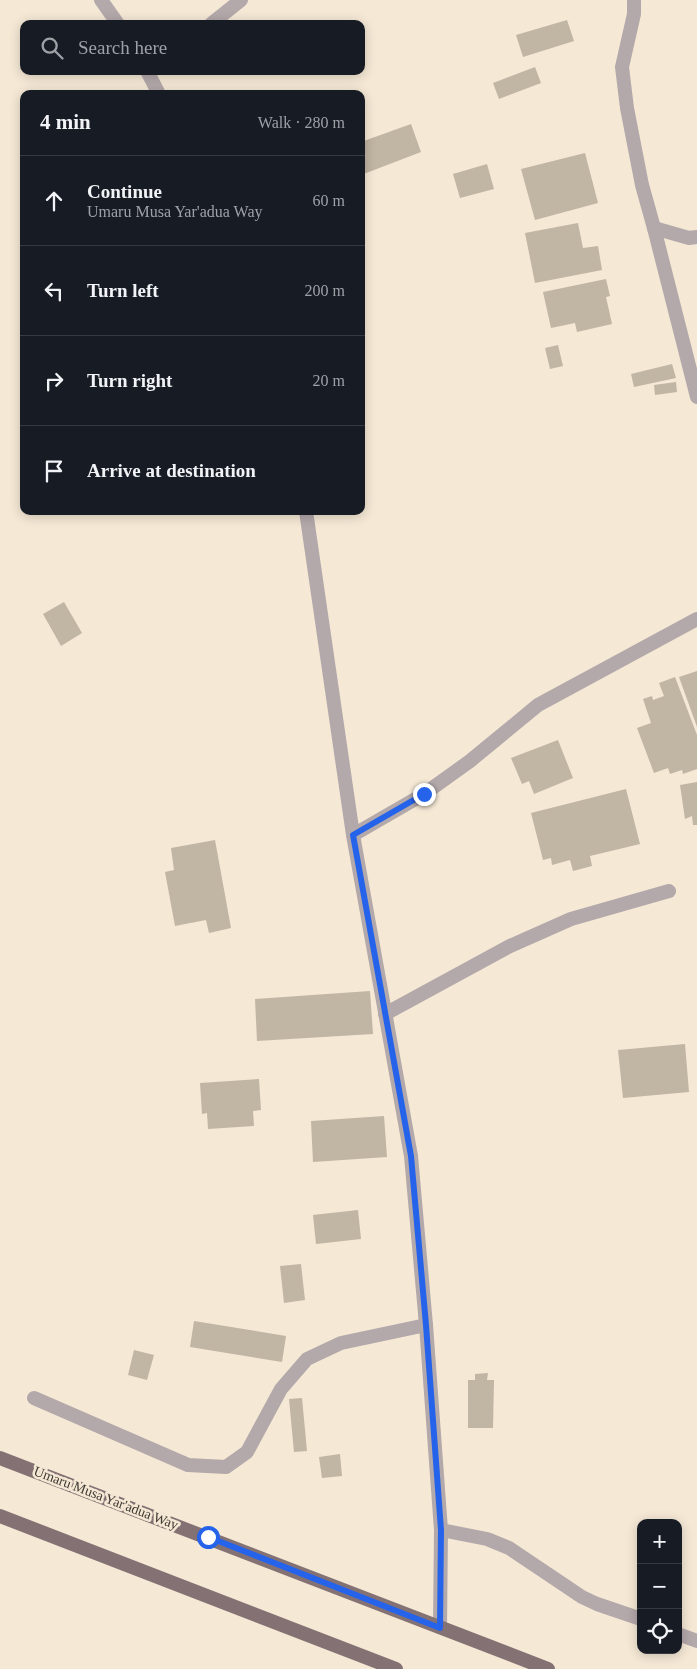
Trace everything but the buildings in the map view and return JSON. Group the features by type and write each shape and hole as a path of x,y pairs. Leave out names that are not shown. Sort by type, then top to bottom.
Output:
{"main road":[{"name":"Umaru Musa Yar'adua Way","path":"0,1458 548,1669"},
{"path":"0,1516 396,1669"}],"street":[{"path":"101,0 115,20"},
{"path":"216,20 241,0"},
{"path":"634,0 634,14 625,49 622,75 642,185 697,397"},
{"path":"150,75 157,90"},
{"path":"654,228 689,238 697,237"},
{"path":"307,515 353,835 411,1156 441,1530 440,1628"},
{"path":"353,835 424,794 470,761 538,705 697,619"},
{"path":"385,1014 510,946 571,919 669,891"},
{"path":"34,1398 188,1465 226,1467 247,1452 281,1389 307,1358 341,1342 426,1325"},
{"path":"441,1530 486,1539 509,1548 582,1597 637,1619"},
{"path":"682,1635 697,1641"}],"route":[{"path":"208,1537 440,1628 441,1530 411,1156 353,835 424,794"}]}
